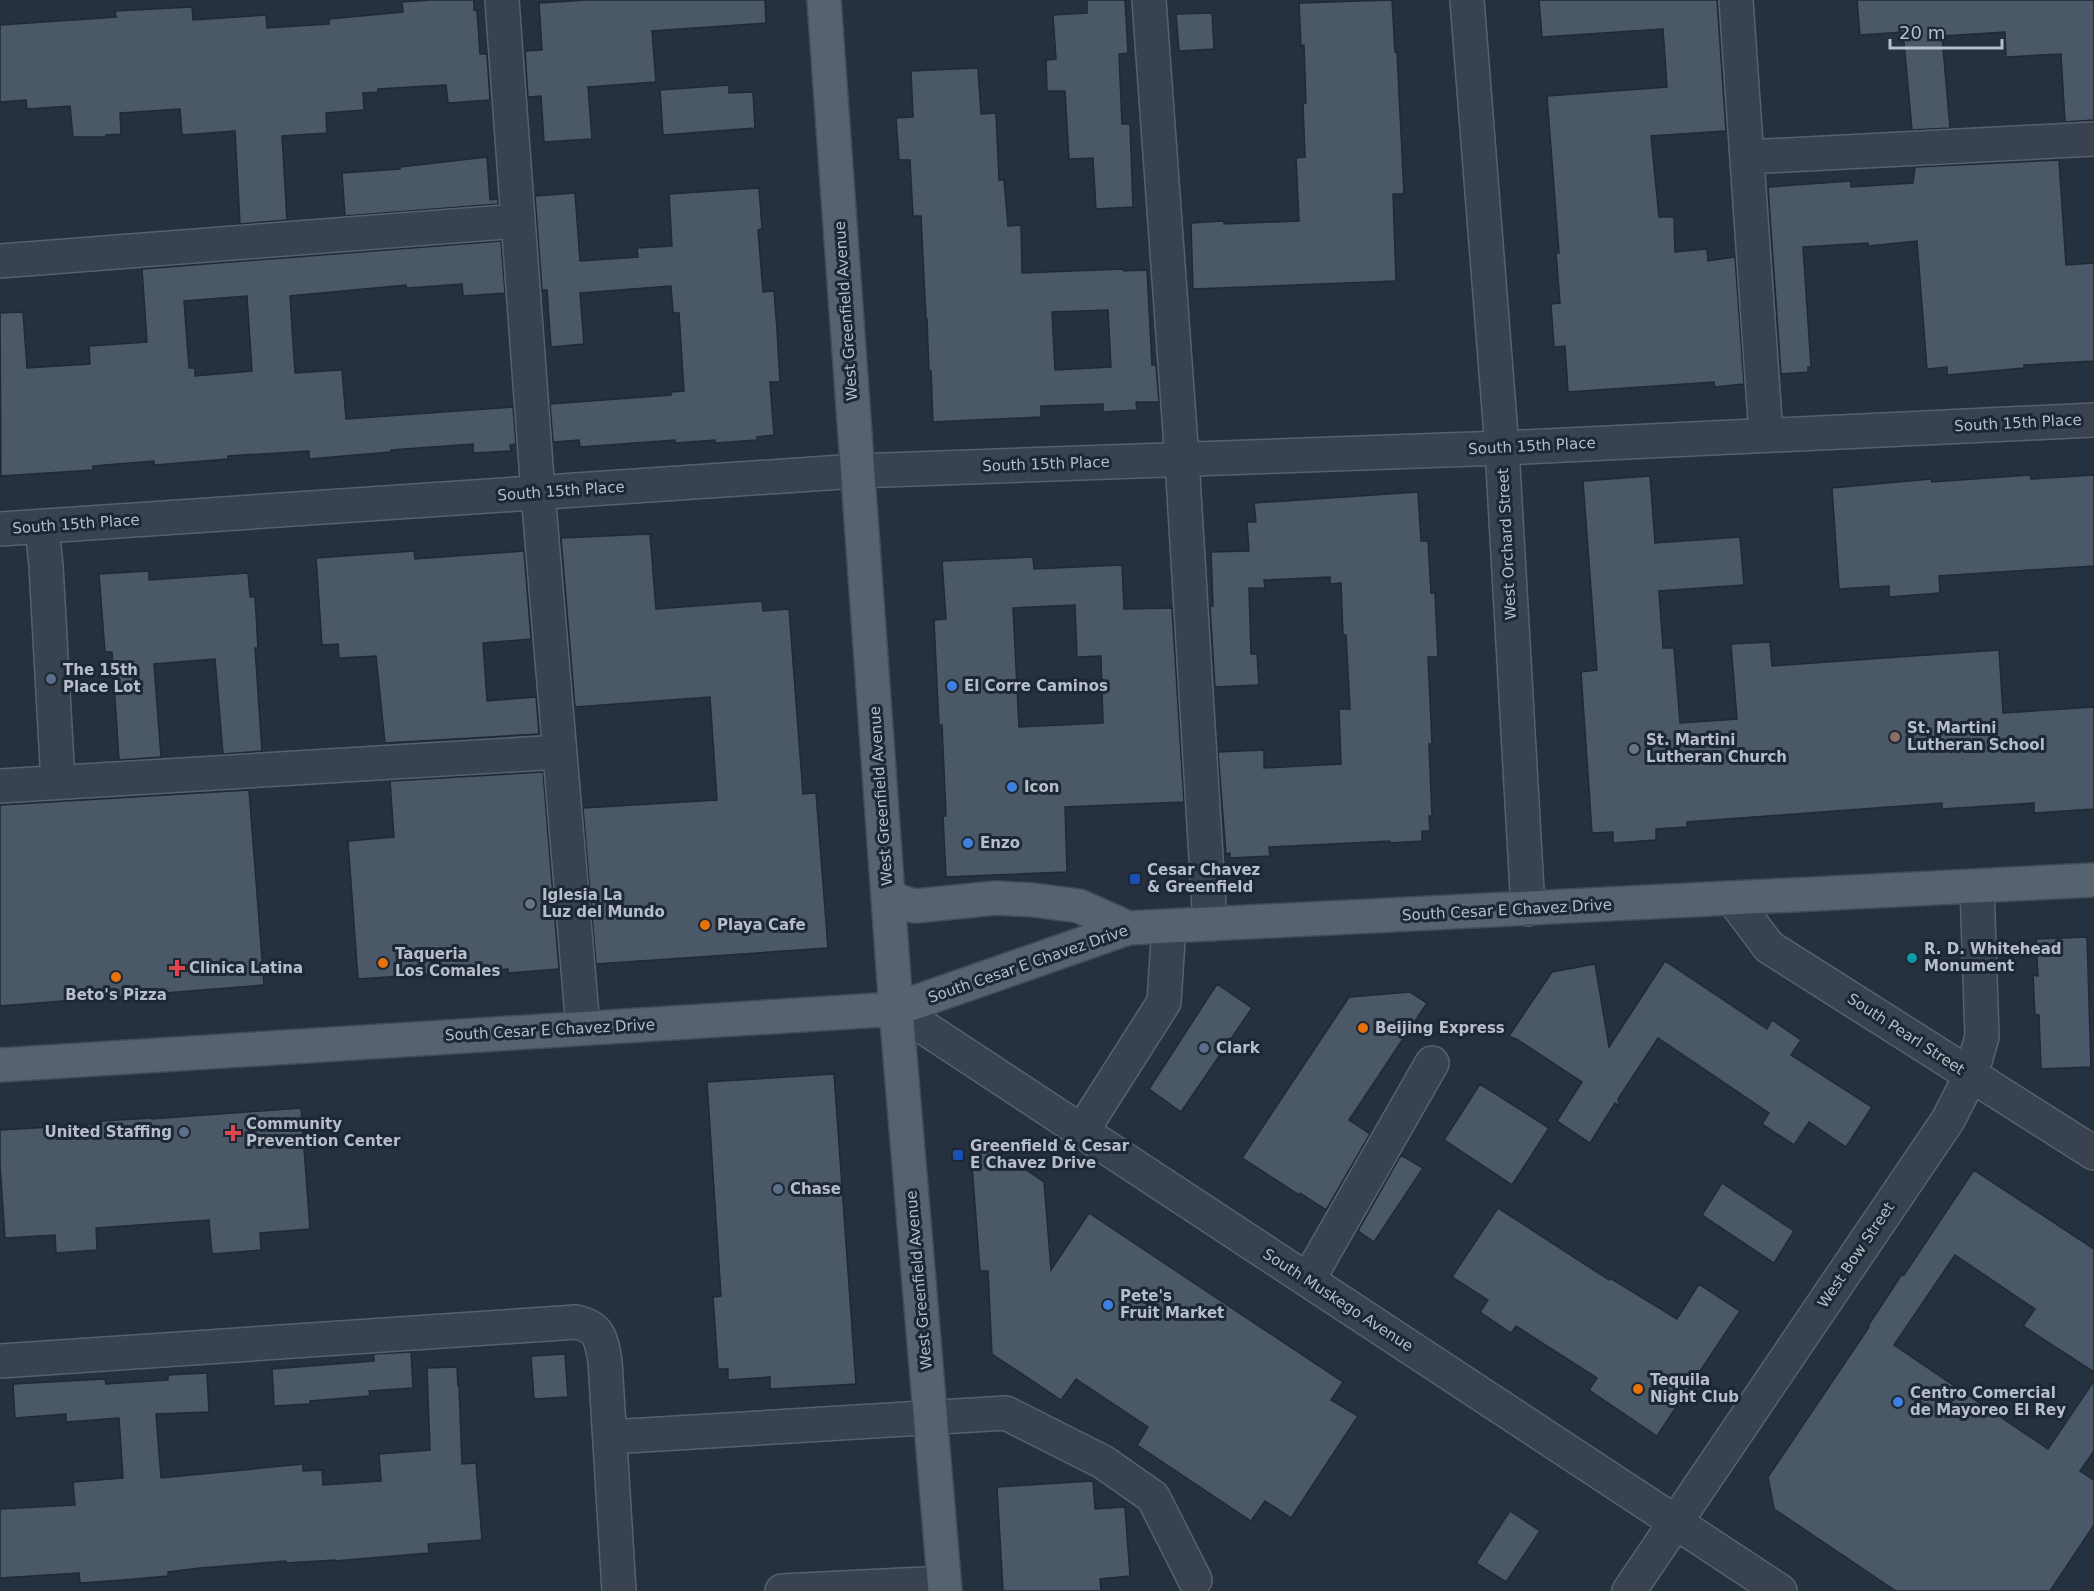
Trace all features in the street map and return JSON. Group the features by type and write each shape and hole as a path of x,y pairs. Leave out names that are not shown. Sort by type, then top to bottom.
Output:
{"main road":[{"name":"West Greenfield Avenue","path":"824,0 896,1009 944,1587"},
{"name":"South Cesar E Chavez Drive","path":"0,1065 896,1009 1128,928 2094,880"},
{"path":"888,894 900,902 915,906 996,898 1079,906 1128,928"}],"street":[{"path":"502,0 538,493 583,1028"},
{"path":"1149,0 1182,460 1210,924"},
{"name":"West Orchard Street","path":"1467,0 1502,448 1528,909"},
{"path":"1736,0 1766,435"},
{"path":"1748,157 2094,139"},
{"path":"0,261 518,221"},
{"name":"South 15th Place","path":"0,530 857,471 1502,448 2094,420"},
{"path":"42,527 58,782"},
{"path":"0,786 560,752"},
{"name":"West Bow Street","path":"1629,1591 1948,1120 1971,1075 1982,1036 1977,886"},
{"name":"South Pearl Street","path":"1733,899 1769,947 2094,1153"},
{"path":"1082,1131 1164,1002 1169,926"},
{"name":"South Muskego Avenue","path":"896,1009 1780,1591"},
{"path":"1308,1280 1432,1063"},
{"path":"0,1361 576,1322 588,1324 601,1338 605,1361 620,1591"},
{"path":"610,1437 1006,1413 1103,1462 1153,1497 1194,1580"},
{"path":"782,1591 944,1587"}],"building":[{"path":"474,0 480,54 487,54 490,100 448,103 446,85 378,89 378,92 363,93 364,110 326,113 327,133 282,136 287,220 240,224 235,131 182,135 180,109 120,113 121,134 106,135 106,137 73,137 70,106 27,109 26,100 0,102 0,25 116,17 115,11 192,7 193,20 266,15 267,28 329,24 329,19 403,12 402,2"},
{"path":"588,0 765,0 766,23 652,31 656,82 588,87 592,139 544,142 541,96 528,97 525,51 542,50 539,3"},
{"path":"1087,0 1125,0 1128,53 1119,54 1122,124 1130,124 1133,207 1096,209 1093,158 1069,159 1065,91 1047,91 1046,60 1056,59 1053,15 1087,13"},
{"path":"1392,0 1404,194 1393,194 1396,281 1193,289 1191,223 1299,221 1296,158 1305,157 1303,103 1306,103 1304,45 1301,46 1299,3"},
{"path":"1539,0 1717,0 1726,131 1651,136 1659,217 1674,217 1675,252 1707,249 1708,261 1735,257 1744,384 1715,387 1714,382 1568,392 1565,346 1554,347 1551,304 1560,303 1556,253 1559,253 1547,96 1667,87 1663,29 1542,37"},
{"path":"1857,0 2094,0 2094,120 2065,122 2061,54 2006,57 2005,32 1942,36 1950,128 1912,130 1903,32 1860,35"},
{"path":"1212,13 1214,49 1179,51 1176,14"},
{"path":"978,68 981,114 996,113 999,180 1004,180 1008,226 1021,225 1022,273 1147,270 1152,365 1156,365 1159,402 1136,402 1137,410 1103,412 1103,404 1041,406 1041,417 933,422 921,216 913,216 910,160 899,160 896,118 913,117 911,71","holes":["1108,310 1111,367 1055,370 1052,312"]},
{"path":"729,85 729,93 753,92 755,128 663,135 660,90"},
{"path":"487,157 490,200 498,199 498,204 345,216 342,173 400,169 400,167"},
{"path":"2059,160 2066,265 2094,263 2094,361 2024,365 2024,368 1947,375 1947,367 1927,369 1917,241 1868,246 1868,243 1803,247 1811,367 1808,367 1808,372 1781,374 1768,187 1851,181 1851,187 1913,183 1915,167"},
{"path":"759,188 762,229 758,230 763,292 774,291 777,330 780,382 770,382 774,435 757,437 757,440 715,443 715,440 675,443 675,440 580,447 579,440 553,442 550,404 671,395 671,392 684,391 679,313 673,313 671,286 580,293 584,344 551,347 547,290 542,290 535,196 575,193 580,261 638,257 637,248 672,246 669,194"},
{"path":"501,241 505,293 463,296 462,284 407,288 406,285 290,296 295,373 342,370 346,419 513,407 516,444 510,445 511,451 473,453 473,444 309,459 309,451 228,456 228,459 154,465 154,461 93,466 93,470 1,476 0,313 23,312 27,368 90,364 89,346 147,342 142,269","holes":["247,296 252,371 195,376 195,368 189,368 184,301"]},
{"path":"2030,475 2031,479 2094,475 2094,566 1939,576 1940,593 1889,597 1889,586 1839,589 1832,488 1931,479 1932,482"},
{"path":"1650,476 1655,543 1740,537 1744,585 1659,591 1663,648 1674,648 1680,723 1737,719 1731,644 1770,642 1772,666 1999,650 2003,713 2094,707 2094,809 2034,813 2034,803 1942,809 1942,803 1687,822 1687,827 1656,829 1656,840 1613,843 1613,832 1592,833 1581,672 1597,670 1583,481"},
{"path":"1418,492 1421,541 1428,541 1431,593 1435,593 1438,657 1428,657 1432,744 1429,744 1432,816 1429,816 1430,831 1422,831 1422,841 1269,847 1270,856 1230,858 1230,853 1226,854 1218,752 1264,750 1264,768 1341,764 1339,709 1350,709 1346,635 1343,635 1341,583 1330,584 1330,577 1264,580 1265,588 1249,588 1251,654 1257,654 1259,685 1215,687 1210,606 1213,606 1211,552 1249,551 1247,522 1256,522 1254,503"},
{"path":"650,534 656,609 762,601 763,611 789,609 803,794 816,793 828,948 596,964 583,808 717,800 710,697 575,707 561,538"},
{"path":"414,551 415,559 524,551 531,639 483,643 487,701 536,697 539,734 385,743 376,656 339,658 338,644 322,645 316,558"},
{"path":"1033,557 1034,569 1122,565 1124,609 1172,608 1184,802 1065,807 1067,872 946,877 942,725 939,725 934,620 946,619 942,561","holes":["1075,605 1077,657 1101,656 1103,723 1019,727 1013,608"]},
{"path":"149,571 149,580 248,573 250,597 255,597 258,648 255,648 262,751 223,754 215,659 154,664 161,757 119,760 112,652 105,652 99,574"},
{"path":"543,772 559,969 508,973 508,969 358,979 348,841 394,837 390,781"},
{"path":"249,790 264,985 0,1006 0,805"},
{"path":"2087,937 2091,1067 2041,1069 2039,1015 2035,1015 2033,975 2038,976 2036,939"},
{"path":"1665,961 1767,1029 1772,1020 1801,1040 1791,1055 1872,1107 1846,1147 1809,1122 1794,1145 1762,1124 1769,1113 1658,1038 1618,1099 1619,1106 1615,1103 1590,1143 1557,1121 1582,1082 1509,1036 1552,972 1595,964 1609,1047"},
{"path":"1217,984 1252,1008 1181,1112 1149,1089"},
{"path":"1410,992 1427,1003 1349,1120 1370,1134 1326,1210 1242,1158 1349,997"},
{"name":"Chase","path":"834,1074 856,1384 770,1389 770,1377 728,1380 728,1369 718,1369 713,1297 721,1296 707,1082"},
{"path":"1480,1084 1549,1128 1512,1185 1444,1140"},
{"path":"301,1108 310,1229 260,1233 261,1250 212,1254 209,1220 96,1228 97,1250 56,1253 55,1235 5,1238 0,1130"},
{"name":"Pete's Fruit Market","path":"987,1143 1044,1182 1051,1270 1089,1213 1343,1382 1331,1400 1358,1416 1291,1518 1265,1501 1251,1521 1137,1445 1148,1427 1076,1379 1061,1400 992,1354 988,1271 980,1271 971,1152"},
{"path":"1401,1155 1423,1168 1374,1242 1358,1231"},
{"name":"Centro Comercial de Mayoreo El Rey","path":"1974,1170 2094,1249 2094,1372 2023,1326 2035,1309 1955,1255 1894,1345 2048,1449 2094,1381 2094,1451 2080,1471 2094,1480 2094,1525 2050,1591 1896,1591 1774,1509 1768,1477 1902,1274 1904,1275"},
{"path":"1722,1183 1794,1231 1774,1263 1702,1215"},
{"path":"1498,1208 1609,1280 1610,1278 1677,1319 1699,1284 1740,1311 1657,1436 1589,1390 1597,1378 1516,1326 1511,1333 1480,1312 1488,1300 1452,1277"},
{"path":"411,1352 413,1388 369,1391 370,1396 274,1406 272,1369 374,1361 374,1354"},
{"path":"565,1354 568,1397 534,1399 531,1356"},
{"path":"457,1367 462,1464 476,1463 482,1540 428,1544 429,1553 335,1561 286,1563 286,1561 200,1568 168,1572 168,1576 123,1580 80,1583 79,1573 0,1578 0,1509 75,1505 73,1482 123,1478 119,1418 66,1422 66,1414 15,1418 13,1384 105,1379 106,1384 168,1380 168,1375 207,1373 209,1412 156,1414 161,1478 303,1464 303,1471 322,1470 323,1485 381,1481 379,1454 430,1450 427,1368"},
{"path":"1093,1481 1095,1509 1125,1507 1130,1576 1100,1579 1101,1591 1003,1591 997,1487"},
{"path":"1510,1511 1540,1531 1506,1582 1476,1563"}],"place":[{"name":"The 15th Place Lot","path":"51,679"},
{"name":"El Corre Caminos","path":"952,686"},
{"name":"St. Martini Lutheran School","path":"1895,737"},
{"name":"St. Martini Lutheran Church","path":"1634,749"},
{"name":"Icon","path":"1012,787"},
{"name":"Enzo","path":"968,843"},
{"name":"Cesar Chavez & Greenfield","path":"1135,879"},
{"name":"Iglesia La Luz del Mundo","path":"530,904"},
{"name":"Playa Cafe","path":"705,925"},
{"name":"R. D. Whitehead Monument","path":"1912,958"},
{"name":"Taqueria Los Comales","path":"383,963"},
{"name":"Clinica Latina","path":"177,968"},
{"name":"Beto's Pizza","path":"116,977"},
{"name":"Beijing Express","path":"1363,1028"},
{"name":"Clark","path":"1204,1048"},
{"name":"United Staffing","path":"184,1132"},
{"name":"Community Prevention Center","path":"233,1133"},
{"name":"Greenfield & Cesar E Chavez Drive","path":"958,1155"},
{"name":"Chase","path":"778,1189"},
{"name":"Pete's Fruit Market","path":"1108,1305"},
{"name":"Tequila Night Club","path":"1638,1389"},
{"name":"Centro Comercial de Mayoreo El Rey","path":"1898,1402"}]}
